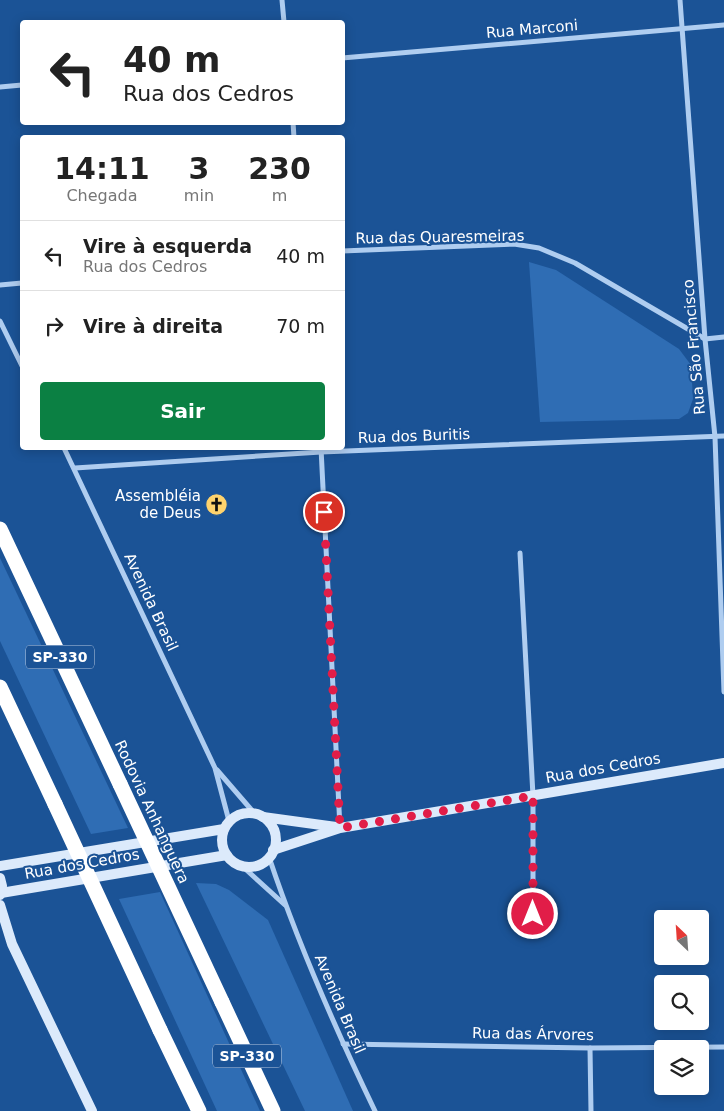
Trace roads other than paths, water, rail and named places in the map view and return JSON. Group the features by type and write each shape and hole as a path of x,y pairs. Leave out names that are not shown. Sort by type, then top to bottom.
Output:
{"highway":[{"name":"Rodovia Anhanguera","path":"0,529 273,1111"},
{"path":"0,687 199,1111"}],"street":[{"path":"282,0 284,20"},
{"name":"Rua São Francisco","path":"680,0 705,339 715,437 724,692"},
{"name":"Rua Marconi","path":"345,58 724,25"},
{"path":"0,87 20,85"},
{"name":"Rua das Quaresmeiras","path":"345,252 514,244 539,248 575,263 705,339"},
{"path":"0,285 20,282"},
{"path":"0,321 20,362"},
{"path":"705,339 724,337"},
{"name":"Rua dos Buritis","path":"345,449 724,436"},
{"name":"Avenida Brasil","path":"65,450 215,768 227,825"},
{"path":"321,450 340,828"},
{"name":"Rua dos Buritis","path":"75,468 321,450"},
{"path":"520,553 533,796 533,933"},
{"name":"Rua dos Cedros","path":"271,853 340,828 724,762"},
{"name":"Avenida Brasil","path":"215,768 259,815"},
{"path":"245,813 259,815 269,822 275,835 271,853 257,865 242,866 231,860 227,855 223,847 222,838 227,825 237,816 245,813"},
{"name":"Rua dos Cedros","path":"259,815 340,828"},
{"name":"Rua dos Cedros","path":"0,866 227,825"},
{"name":"Avenida Brasil","path":"271,853 285,905 343,1044 375,1111"},
{"name":"Rua dos Cedros","path":"1,894 227,855"},
{"name":"Avenida Brasil","path":"242,866 285,905"},
{"path":"0,878 1,894"},
{"path":"0,905 12,944 92,1111"},
{"path":"0,932 12,944"},
{"name":"Rua das Árvores","path":"343,1044 590,1048 724,1047"},
{"path":"590,1048 591,1111"}],"place":[{"name":"Assembléia de Deus","path":"217,505"}]}
